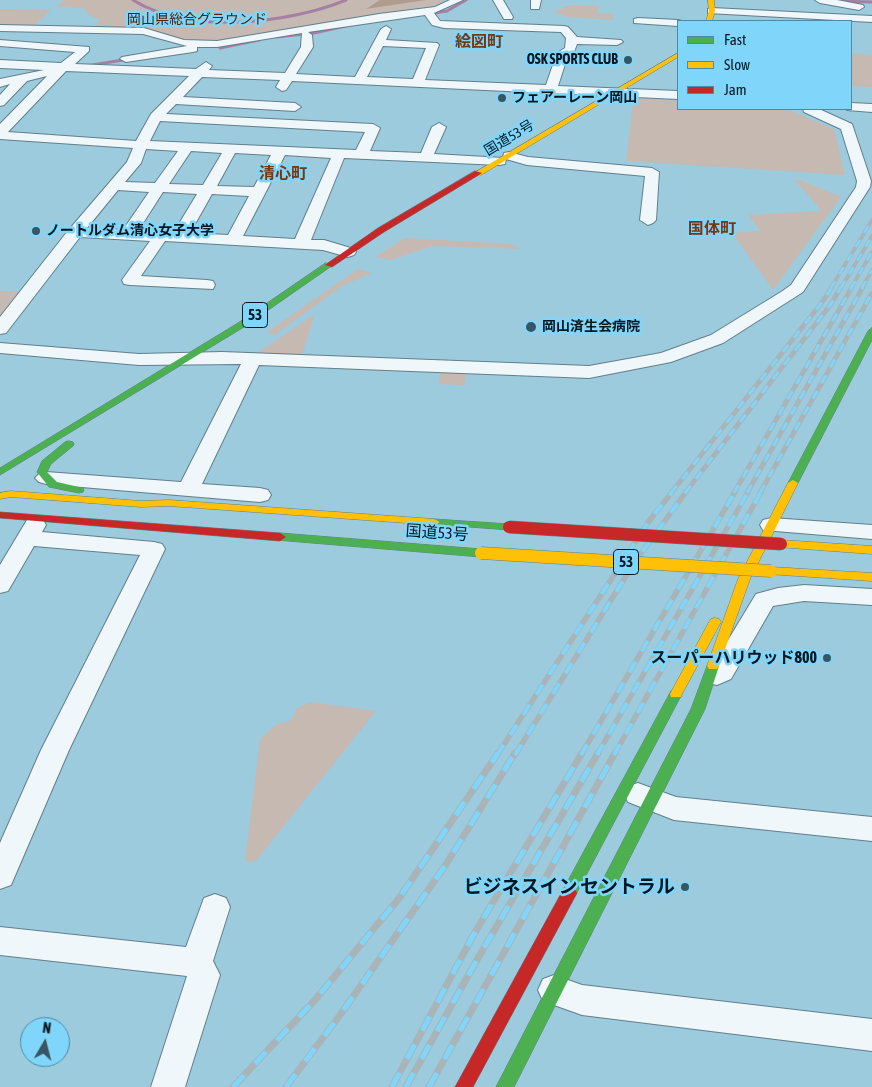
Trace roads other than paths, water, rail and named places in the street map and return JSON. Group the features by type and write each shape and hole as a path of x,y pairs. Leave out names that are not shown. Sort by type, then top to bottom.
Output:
{"main road":[{"name":"国道53号","path":"0,472 183,361 348,252 677,56"},
{"path":"464,1087 623,788 714,623 776,535 866,355 872,331"},
{"path":"96,413 78,437 46,462 42,472 46,478 53,484 66,488 146,495 169,503"},
{"name":"国道53号","path":"0,496 11,494 141,504 169,503 509,527 776,535 872,550"},
{"name":"国道53号","path":"0,515 33,528 872,577"},
{"path":"505,1087 698,708 744,579"}],"street":[{"path":"0,102 12,81 63,70 203,46 227,44 270,34 429,13 458,0"},
{"path":"498,0 508,17"},
{"path":"820,0 835,1 872,9"},
{"path":"710,11 872,19"},
{"path":"429,13 436,23 444,25 564,29 572,40 570,50 563,53 551,89"},
{"path":"360,79 387,27 383,21"},
{"path":"638,21 677,23"},
{"path":"0,28 81,28 144,31 183,43 203,46 215,57 198,72 156,117 134,163 76,232 0,330"},
{"path":"61,46 81,28"},
{"path":"276,96 307,47 306,35"},
{"path":"572,40 617,42"},
{"path":"0,43 85,49 0,133"},
{"path":"380,43 433,45 418,82"},
{"path":"0,64 63,70 198,72 677,96"},
{"path":"172,100 295,107"},
{"path":"852,107 872,108"},
{"path":"0,348 183,361 222,358 589,372 665,358 717,339 797,288 863,188 864,181 847,127 811,110"},
{"path":"156,117 373,128 361,155"},
{"path":"251,150 268,122"},
{"path":"301,244 334,154 340,126"},
{"path":"426,157 439,128"},
{"path":"0,133 142,145 361,155 504,158 652,172 648,220"},
{"path":"126,235 187,147"},
{"path":"179,238 230,149"},
{"path":"233,240 280,151"},
{"path":"115,186 259,192"},
{"path":"76,232 324,245 348,252"},
{"path":"160,237 130,280 207,285"},
{"path":"188,490 252,360"},
{"path":"46,478 260,496"},
{"path":"0,585 33,528 154,549 55,750 0,876"},
{"path":"776,535 872,532"},
{"path":"708,684 722,672 764,600 785,593 805,592 872,597"},
{"path":"623,788 674,808 872,829"},
{"path":"168,1087 204,975 197,963 215,907"},
{"path":"0,941 197,963"},
{"path":"554,990 582,1000 872,1035"}],"waterway":[{"path":"133,0 156,11 182,18 209,22 267,20 296,15 346,0"},
{"path":"429,14 447,11 466,0"},
{"path":"838,1 872,2"},
{"path":"276,37 314,33 350,25"},
{"path":"220,48 259,40"},
{"path":"92,65 129,59"}],"railway":[{"path":"831,288 872,220"},
{"path":"841,288 872,236"},
{"path":"851,288 872,252"},
{"path":"862,288 872,270"},
{"path":"671,493 823,301 832,287"},
{"path":"685,493 831,304 841,287"},
{"path":"734,493 852,287"},
{"path":"747,493 863,287"},
{"path":"760,493 872,293"},
{"path":"497,755 649,521 672,492"},
{"path":"515,755 634,563 686,492"},
{"path":"581,755 735,492"},
{"path":"597,755 748,492"},
{"path":"614,755 761,492"},
{"path":"233,1087 315,1000 400,897 498,753"},
{"path":"286,1087 340,1015 445,866 515,753"},
{"path":"392,1087 474,934 582,753"},
{"path":"406,1087 474,965 598,753"},
{"path":"429,1087 615,753"}],"place":[{"name":"OSK SPORTS CLUB","path":"628,60"},
{"name":"フェアーレーン岡山","path":"502,98"},
{"name":"ノートルダム清心女子大学","path":"36,231"},
{"name":"岡山済生会病院","path":"531,327"},
{"name":"スーパーハリウッド800","path":"827,658"},
{"name":"ビジネスイン セントラル","path":"685,887"}],"district":[{"name":"絵図町","path":"479,42"},
{"name":"清心町","path":"283,174"},
{"name":"国体町","path":"712,229"}],"park label":[{"name":"岡山県総合グラウンド","path":"197,20"}]}
